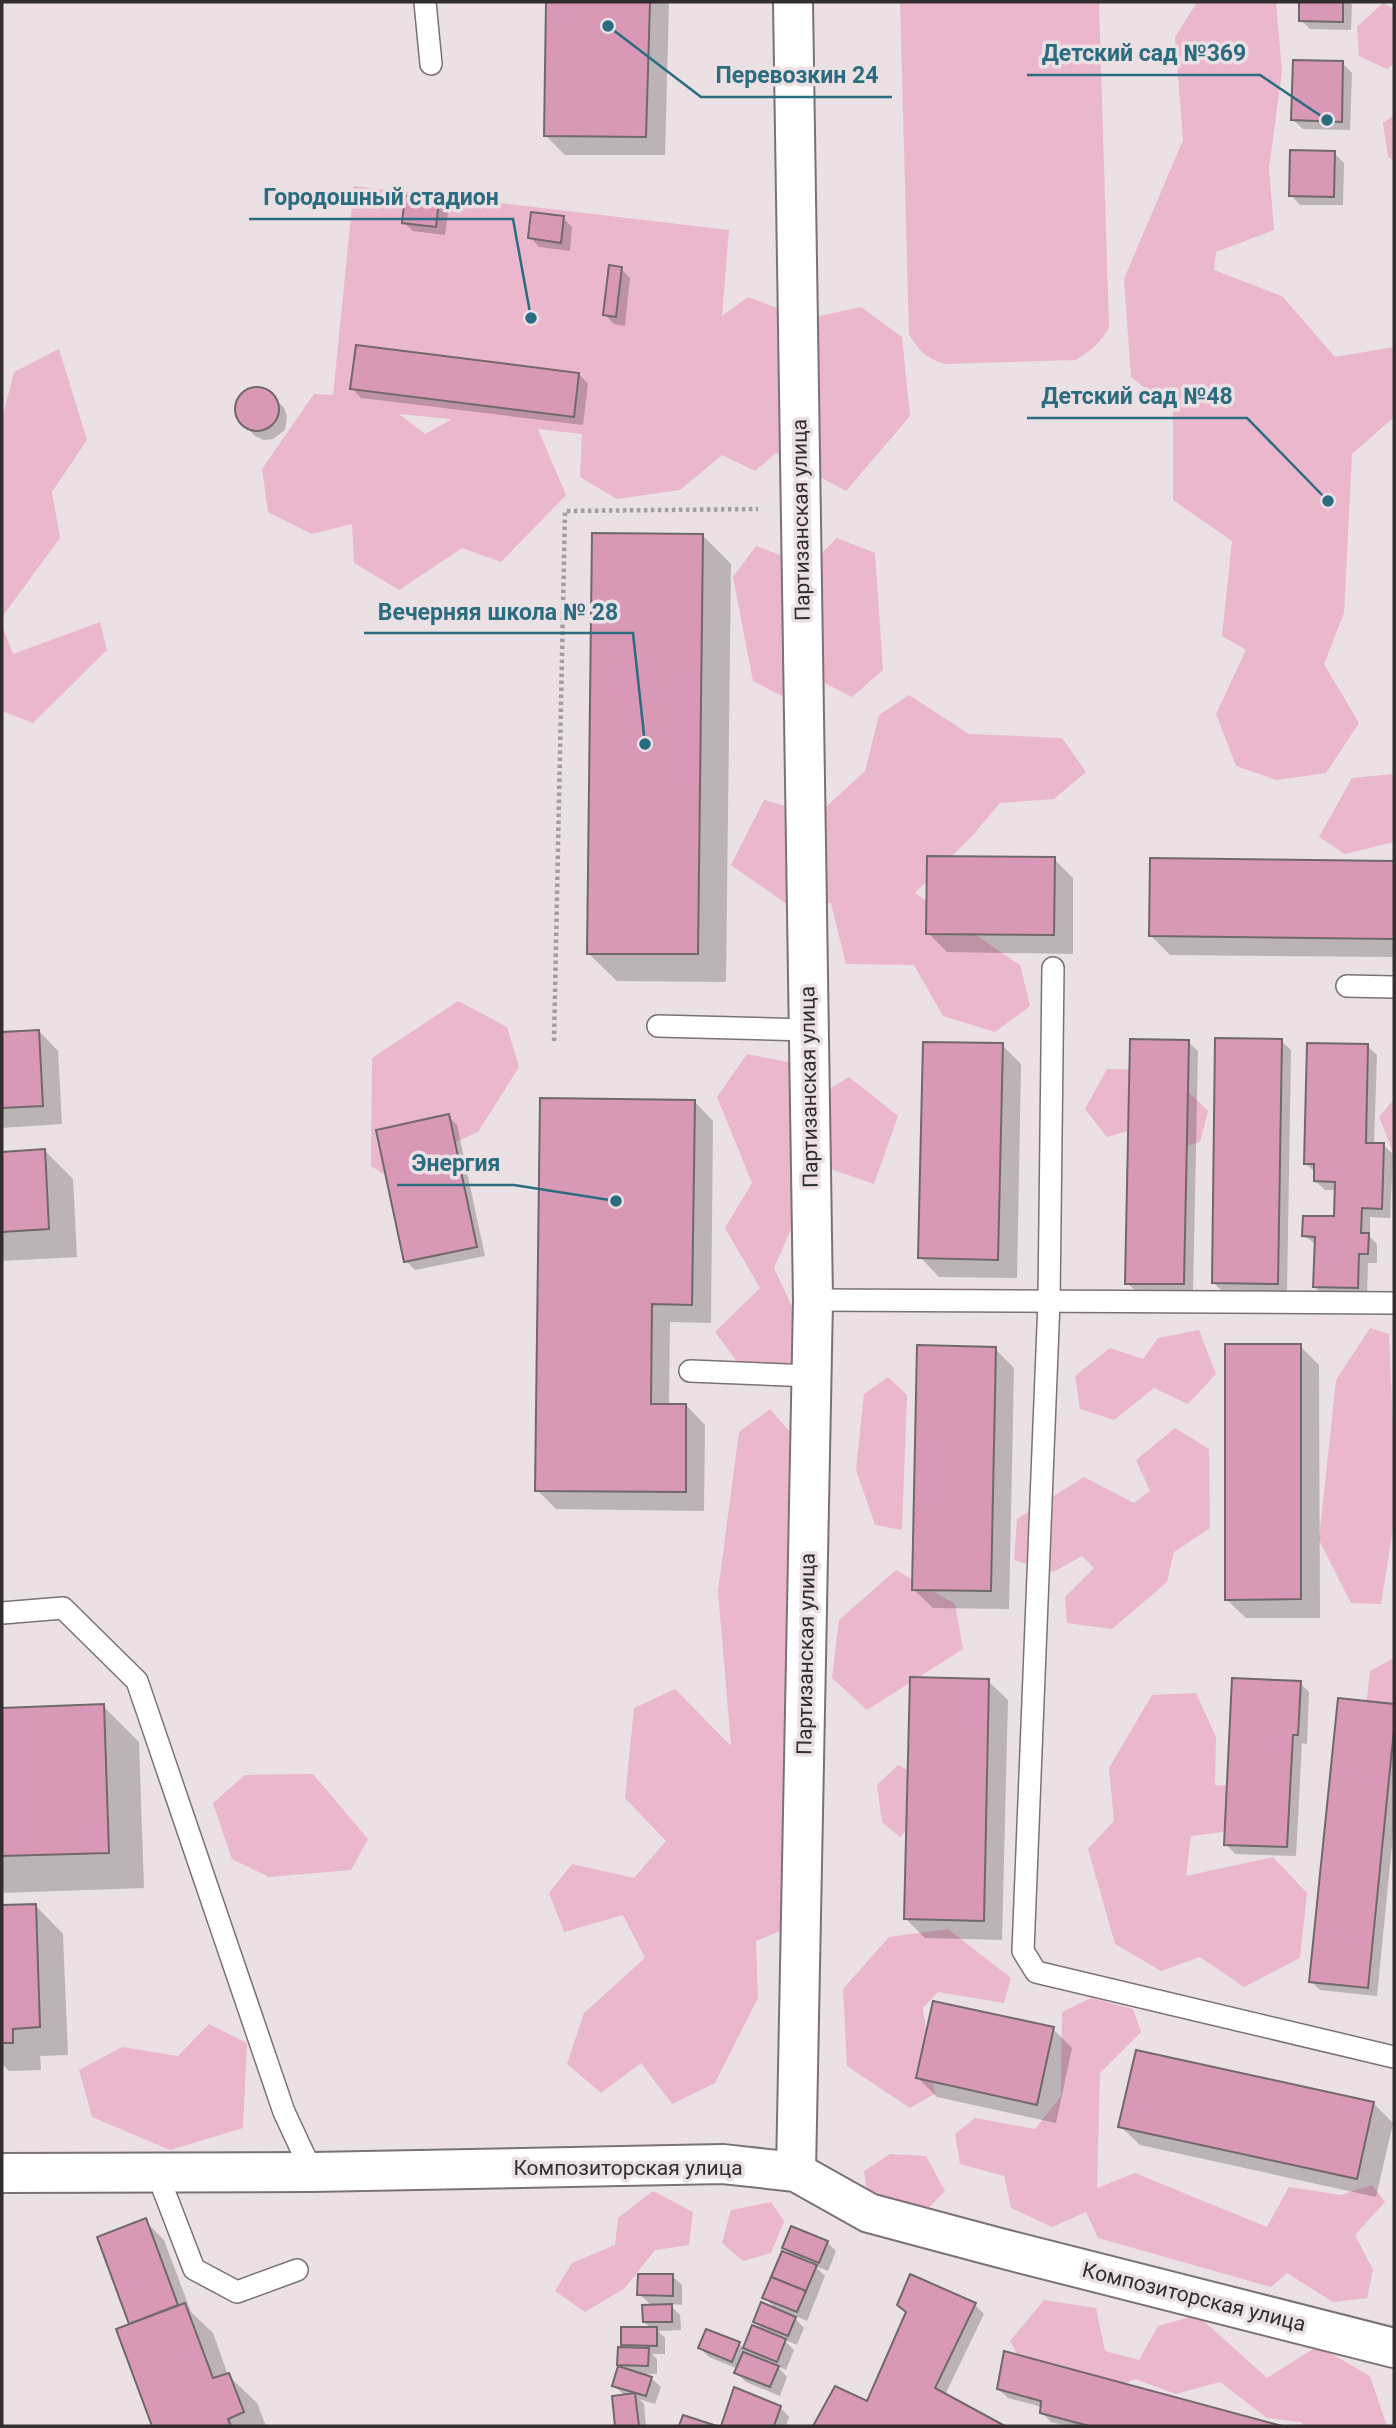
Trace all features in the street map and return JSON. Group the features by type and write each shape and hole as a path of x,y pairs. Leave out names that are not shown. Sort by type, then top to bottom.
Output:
{"street":[{"name":"Партизанская улица","path":"793,2 813,1300 796,2172"},
{"name":"Композиторская улица","path":"2,2173 312,2172 723,2164 796,2172 869,2213 1394,2348"}],"lane":[{"path":"425,2 431,64"},
{"path":"1053,968 1049,1301 1023,1951 1036,1972 1394,2057"},
{"path":"1347,986 1394,987"},
{"path":"658,1026 808,1030"},
{"path":"813,1300 1394,1303"},
{"path":"690,1371 811,1376"},
{"path":"2,1613 63,1608 137,1681 284,2112 312,2172"},
{"path":"158,2173 194,2269 237,2292 298,2270"}],"path":[{"path":"554,1041 565,511 801,509"}],"shaded area":[{"path":"900,2 1099,2 1109,328 1094,347 1075,360 944,364 923,353 909,334"},
{"path":"1197,2 1276,2 1282,71 1269,168 1274,230 1216,252 1214,270 1282,296 1335,357 1394,347 1394,417 1352,454 1344,613 1324,664 1359,723 1326,773 1276,780 1236,766 1216,714 1246,650 1222,636 1232,541 1173,500 1173,409 1131,377 1124,279 1183,140 1175,37"},
{"path":"1383,3 1394,9 1394,64 1387,69 1359,56 1357,27"},
{"path":"1394,115 1394,161 1388,157 1383,123"},
{"path":"354,186 729,230 722,316 748,297 806,319 861,307 902,337 910,416 846,491 776,453 755,471 722,455 680,490 617,499 580,477 582,434 538,429 566,495 501,562 462,548 399,590 354,563 352,524 312,534 268,512 262,469 314,394 333,395","holes":["399,414 450,419 425,434"]},
{"path":"59,349 87,440 52,492 60,538 2,617 2,419 14,372"},
{"path":"837,538 875,553 883,670 852,697 813,677 782,696 753,681 733,577 756,546 809,566"},
{"path":"100,622 107,650 33,723 2,711 2,625 13,654"},
{"path":"909,695 969,734 1062,738 1086,772 1054,799 1000,803 972,836 915,893 1020,965 1030,1006 995,1032 943,1016 914,965 846,964 831,903 788,905 731,865 764,800 817,815 865,771 879,715"},
{"path":"1394,774 1394,842 1345,854 1319,837 1352,778"},
{"path":"458,1001 507,1027 519,1067 478,1132 438,1150 419,1196 371,1166 372,1058"},
{"path":"747,1054 798,1064 803,1105 849,1077 898,1116 874,1184 819,1165 774,1268 801,1326 793,1363 738,1363 715,1332 760,1288 725,1228 752,1183 717,1097"},
{"path":"1107,1069 1166,1070 1208,1111 1200,1142 1174,1149 1146,1126 1107,1137 1085,1109"},
{"path":"1394,1099 1394,1155 1379,1117"},
{"path":"1370,1328 1389,1334 1394,1452 1394,1522 1381,1604 1351,1603 1319,1540 1336,1380"},
{"path":"1199,1330 1216,1374 1188,1404 1154,1388 1114,1420 1080,1409 1075,1376 1110,1348 1143,1359 1158,1338"},
{"path":"888,1377 907,1395 902,1530 875,1525 856,1470 864,1394"},
{"path":"770,1409 795,1438 786,1635 812,1680 812,1918 756,1941 758,1998 715,2083 672,2104 641,2063 601,2093 567,2064 584,2013 645,1958 623,1915 564,1932 549,1893 572,1864 634,1878 666,1841 625,1798 634,1708 675,1689 731,1746 718,1591 739,1432"},
{"path":"1175,1428 1209,1449 1210,1528 1174,1552 1167,1582 1112,1629 1067,1623 1065,1597 1094,1568 1082,1556 1053,1572 1014,1560 1017,1519 1084,1477 1134,1503 1150,1491 1136,1460"},
{"path":"896,1570 955,1604 963,1649 867,1710 832,1678 839,1620"},
{"path":"1394,1658 1394,1718 1366,1706 1370,1671"},
{"path":"1196,1693 1216,1737 1215,1785 1244,1786 1246,1829 1191,1836 1186,1876 1273,1857 1307,1893 1300,1958 1244,1987 1200,1957 1161,1971 1115,1944 1088,1849 1114,1821 1109,1768 1152,1695"},
{"path":"898,1765 926,1780 925,1811 900,1837 882,1822 877,1785"},
{"path":"313,1774 368,1839 351,1870 269,1877 232,1859 213,1803 245,1775"},
{"path":"948,1929 1011,1978 1004,2003 938,1992 923,2008 935,2094 910,2108 847,2066 843,1989 889,1937"},
{"path":"1091,1998 1133,2009 1141,2032 1100,2073 1097,2188 1135,2173 1267,2227 1289,2187 1341,2195 1372,2185 1385,2202 1355,2235 1373,2270 1367,2298 1333,2302 1287,2273 1271,2287 1098,2238 1086,2212 1052,2227 1011,2208 1004,2176 960,2164 955,2134 975,2118 1035,2129 1061,2096 1062,2012"},
{"path":"209,2024 247,2043 243,2128 170,2150 92,2117 79,2070 122,2047 178,2056"},
{"path":"890,2154 926,2156 945,2191 917,2220 868,2200 864,2171"},
{"path":"653,2191 693,2212 689,2245 655,2250 625,2288 585,2312 555,2291 572,2263 615,2245 618,2218"},
{"path":"771,2202 784,2221 771,2253 743,2261 722,2243 731,2210"},
{"path":"1044,2300 1096,2308 1105,2351 1139,2360 1158,2326 1197,2315 1267,2378 1318,2346 1370,2376 1387,2426 1306,2426 1300,2422 1267,2418 1220,2382 1176,2394 1135,2379 1102,2394 1027,2373 1010,2341"}],"building":[{"path":"546,2 650,2 646,137 544,136"},
{"path":"1299,2 1343,2 1343,22 1299,21"},
{"path":"1293,60 1343,61 1342,122 1291,120"},
{"path":"1290,150 1335,151 1334,197 1289,196"},
{"path":"405,196 439,201 436,227 402,223"},
{"path":"531,212 564,216 561,243 528,238"},
{"path":"609,265 622,267 616,317 603,315"},
{"path":"356,345 579,373 574,417 350,389"},
{"path":"257,387 273,393 279,409 273,425 257,431 241,425 235,409 241,393"},
{"path":"592,533 703,534 698,954 587,954"},
{"path":"927,856 1055,857 1054,935 926,934"},
{"path":"1150,858 1394,861 1394,939 1149,936"},
{"path":"39,1030 43,1106 2,1108 2,1032"},
{"path":"1215,1038 1282,1039 1278,1284 1212,1283"},
{"path":"1130,1039 1189,1040 1184,1284 1125,1284"},
{"path":"923,1042 1003,1043 998,1260 918,1258"},
{"path":"1307,1043 1368,1044 1366,1143 1384,1143 1382,1209 1362,1208 1361,1233 1369,1233 1368,1254 1359,1254 1358,1288 1313,1287 1315,1237 1302,1236 1303,1216 1334,1216 1335,1182 1314,1181 1314,1164 1304,1164"},
{"path":"540,1098 695,1100 692,1305 652,1304 651,1404 686,1404 686,1492 535,1491"},
{"path":"449,1114 477,1247 404,1262 376,1130"},
{"path":"45,1149 49,1229 2,1232 2,1152"},
{"path":"1225,1344 1301,1344 1301,1599 1225,1600"},
{"path":"917,1345 996,1347 991,1591 912,1590"},
{"path":"910,1677 989,1679 984,1921 904,1919"},
{"path":"1232,1678 1301,1681 1298,1735 1293,1735 1287,1847 1224,1845"},
{"path":"1338,1698 1394,1704 1394,1729 1368,1988 1309,1982"},
{"path":"104,1704 109,1853 2,1856 2,1708"},
{"path":"36,1904 40,2027 13,2029 13,2043 2,2043 2,1905"},
{"path":"933,2001 1054,2027 1037,2105 916,2078"},
{"path":"1136,2050 1374,2102 1357,2179 1118,2127"},
{"path":"146,2218 178,2305 129,2324 97,2237"},
{"path":"791,2226 828,2241 819,2263 782,2248"},
{"path":"782,2251 817,2265 806,2291 771,2277"},
{"path":"638,2274 673,2274 673,2296 637,2295"},
{"path":"910,2274 976,2303 935,2388 1005,2426 813,2426 835,2386 867,2401 906,2312 897,2305"},
{"path":"771,2277 806,2291 797,2312 762,2298"},
{"path":"761,2302 796,2317 788,2336 753,2322"},
{"path":"185,2303 213,2378 229,2373 244,2412 228,2419 231,2426 152,2426 116,2329"},
{"path":"672,2304 672,2322 643,2322 642,2305"},
{"path":"752,2325 786,2339 777,2362 743,2348"},
{"path":"621,2327 657,2327 657,2346 621,2345"},
{"path":"706,2329 740,2342 732,2362 698,2348"},
{"path":"618,2347 649,2348 648,2366 617,2365"},
{"path":"1004,2351 1282,2426 1089,2426 1040,2413 1041,2401 997,2389"},
{"path":"743,2352 779,2366 770,2387 734,2373"},
{"path":"618,2366 652,2377 646,2396 612,2386"},
{"path":"734,2387 781,2406 774,2426 721,2426"},
{"path":"635,2393 639,2426 615,2426 612,2396"},
{"path":"683,2415 717,2426 679,2426"}],"place":[{"name":"Перевозкин 24","path":"608,26"},
{"name":"Детский сад №369","path":"1327,120"},
{"name":"Городошный стадион","path":"531,318"},
{"name":"Детский сад №48","path":"1328,501"},
{"name":"Вечерняя школа № 28","path":"645,744"},
{"name":"Энергия","path":"616,1201"}]}
